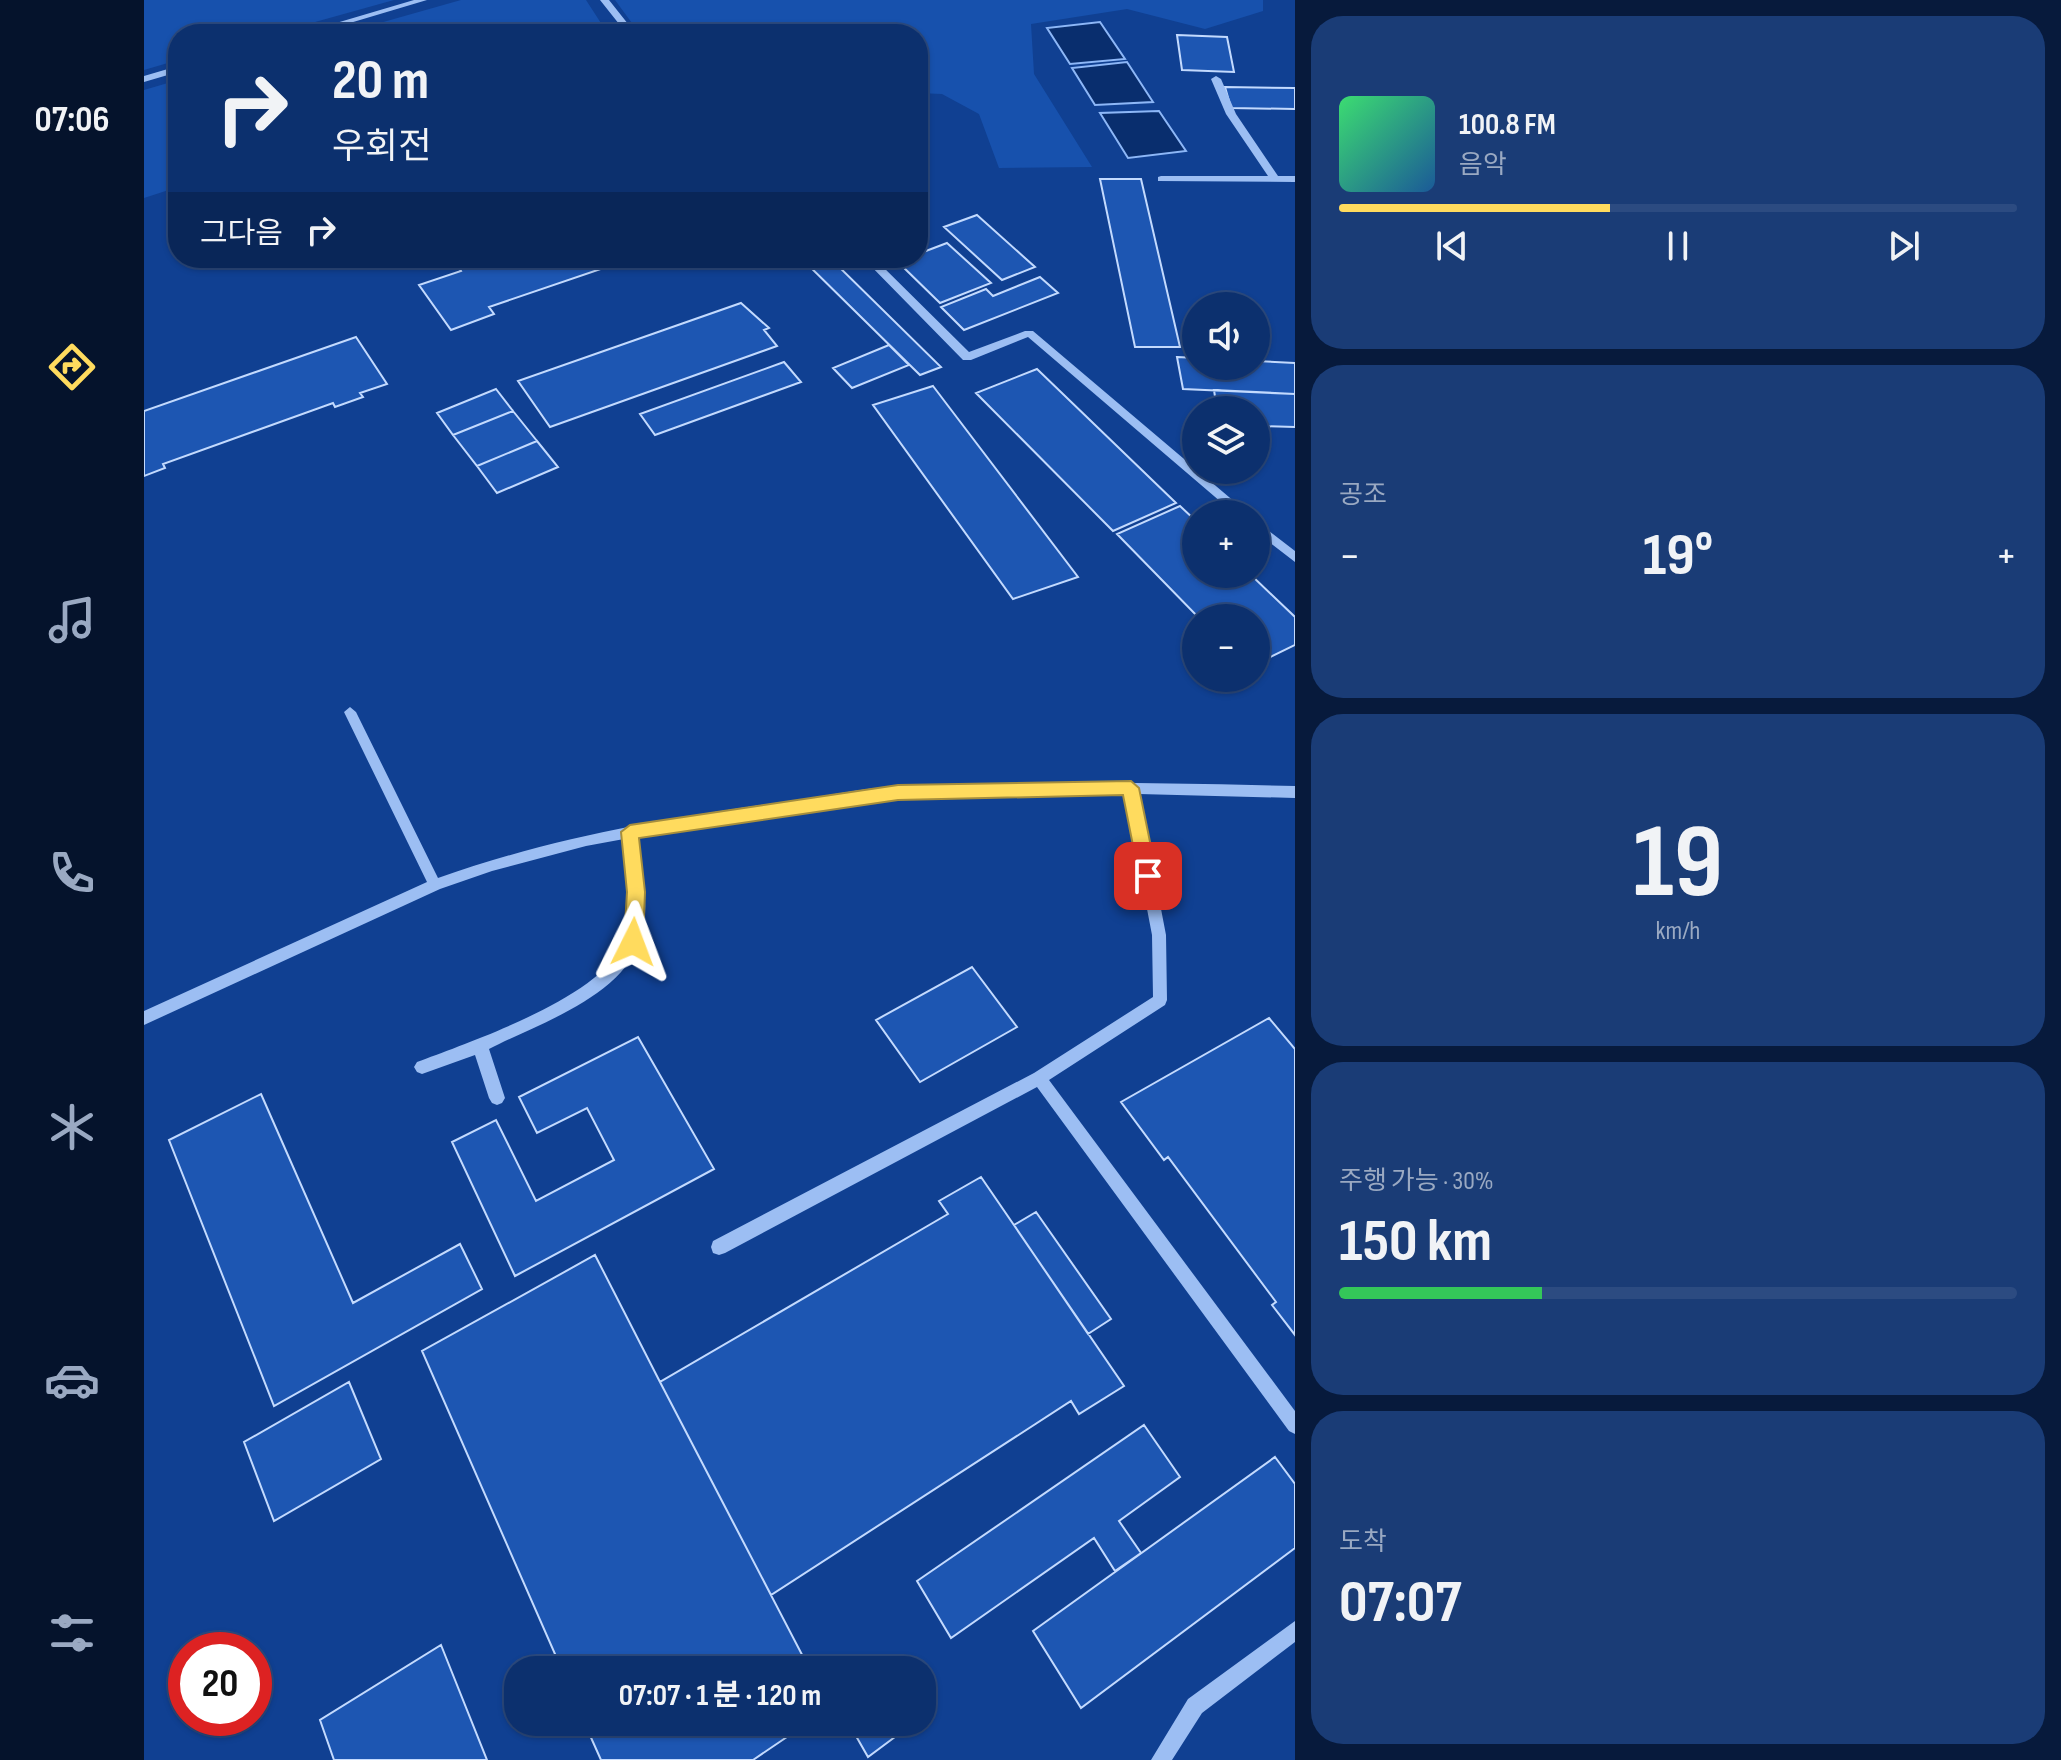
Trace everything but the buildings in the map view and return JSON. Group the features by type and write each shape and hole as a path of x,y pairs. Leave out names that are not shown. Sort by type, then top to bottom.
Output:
{"street":[{"path":"338,24 423,0"},
{"path":"604,0 624,24"},
{"path":"144,79 168,72"},
{"path":"1216,79 1231,114 1274,178"},
{"path":"1161,179 1295,179"},
{"path":"878,268 967,357 1029,333 1226,500"},
{"path":"1270,537 1295,558"},
{"path":"350,712 435,885"},
{"path":"144,1018 435,885 492,865 630,832 898,792 1131,788 1295,792"},
{"path":"719,1247 1039,1078 1160,1000 1159,935 1131,788"},
{"path":"422,1067 480,1046 578,997 616,971 633,942 636,892 630,832"},
{"path":"480,1046 497,1098"},
{"path":"1039,1078 1295,1425"},
{"path":"1161,1760 1195,1706 1295,1630"}],"shaded area":[{"path":"144,0 394,0 308,24 168,24 168,63 144,70"},
{"path":"461,0 586,0 602,24 376,24"},
{"path":"615,0 1263,0 1263,11 1205,29 1127,9 1031,24 1034,74 1092,167 999,168 979,114 942,94 928,93 928,24 633,24"},
{"path":"1100,22 1125,59 1070,64 1047,28"},
{"path":"1127,62 1153,102 1095,105 1072,68"},
{"path":"168,83 168,190 144,198 144,90"},
{"path":"1159,111 1186,151 1128,158 1100,113"}],"route":[{"path":"633,942 636,892 630,832 898,792 1131,788 1148,876"}]}
